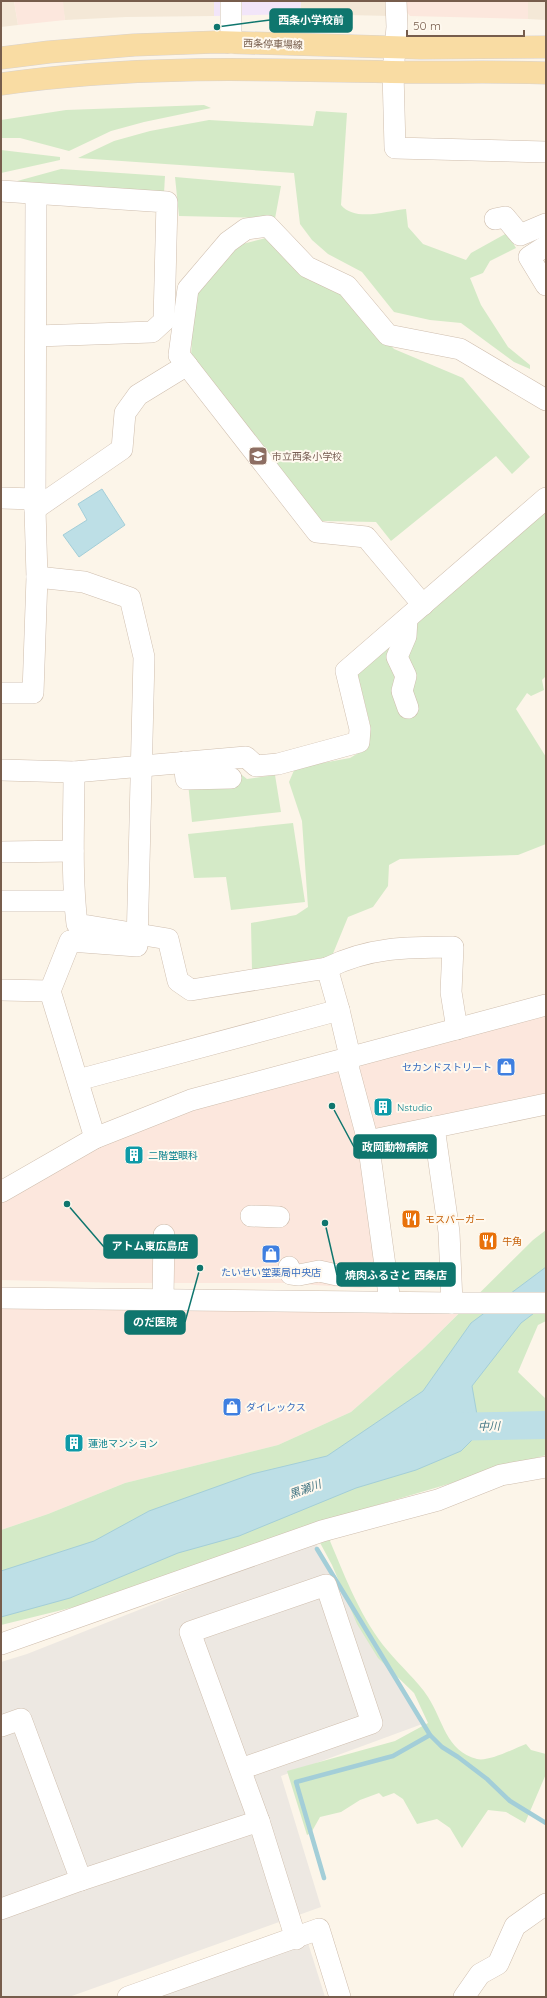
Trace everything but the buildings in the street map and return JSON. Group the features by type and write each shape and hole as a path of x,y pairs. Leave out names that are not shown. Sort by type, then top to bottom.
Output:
{"main road":[{"name":"西条停車場線","path":"1,58 49,52 134,45 231,43 394,48 546,47"},
{"path":"1,84 52,76 133,71 219,69 546,73"}],"street":[{"path":"396,1 393,72 395,148 546,152"},
{"path":"231,2 231,43"},
{"path":"1,191 167,202 164,321 152,332 37,336"},
{"path":"1,693 34,693 37,576 36,194"},
{"path":"495,219 505,217 520,235 546,224"},
{"path":"423,605 366,537 317,532 187,365 180,355 188,290 228,242 246,229 268,226 307,267 347,286 388,334 460,349 546,400"},
{"path":"546,246 528,257 546,285"},
{"path":"1,498 36,504 122,449 125,414 138,395 187,365"},
{"path":"1,770 74,772 246,757 256,766 278,764 359,742 360,729 346,671 546,498"},
{"path":"37,576 84,582 130,598 144,657 137,946 70,941 50,991 78,1080 94,1138"},
{"path":"407,619 406,636 397,657 406,676 402,691 408,708"},
{"path":"184,762 186,779 231,778"},
{"path":"74,772 73,851 74,901 77,924 168,939 178,981 191,990 327,968 345,958 383,949 453,947 451,992 457,1029"},
{"path":"1,852 73,851"},
{"path":"1,901 74,901"},
{"path":"327,968 339,1010 349,1058 349,1070 368,1141 390,1302"},
{"path":"1,990 50,991"},
{"path":"1,1192 94,1138 191,1100 546,1005"},
{"path":"78,1080 339,1010"},
{"path":"368,1141 546,1104"},
{"path":"434,1127 449,1232 452,1303"},
{"path":"252,1216 279,1217"},
{"path":"163,1299 164,1235"},
{"path":"289,1267 291,1274 299,1275 319,1271 338,1275 364,1272 386,1273"},
{"path":"1,1298 546,1303"},
{"path":"1,1644 322,1532 438,1500 501,1475 546,1467"},
{"path":"241,1769 372,1723 326,1585 190,1632 260,1821 296,1939"},
{"path":"1,1726 21,1719 81,1880"},
{"path":"1,1909 81,1880 260,1821"},
{"path":"464,1997 480,1974 498,1964 515,1926 546,1904"},
{"path":"128,1997 296,1939 319,1929 340,1997"}],"shaded area":[{"path":"1,1 14,1 18,25 1,27"},
{"path":"14,1 63,1 65,20 18,25"},
{"path":"62,1 214,1 214,16 126,17 65,20"},
{"path":"214,1 301,1 300,14 214,16"},
{"path":"301,1 391,1 391,16 300,14"},
{"path":"406,1 528,1 528,19 410,16 406,11"},
{"path":"528,1 546,1 546,20 528,19"},
{"path":"546,1012 546,1096 379,1133 371,1128 355,1073 363,1063"},
{"path":"340,1072 356,1126 387,1286 359,1288 286,1283 123,1283 1,1280 1,1196 79,1151 253,1088"},
{"path":"1,1305 334,1312 462,1310 423,1349 351,1412 278,1445 125,1483 48,1514 1,1530"},
{"path":"314,1541 425,1723 281,1776 321,1907 69,1997 1,1997 1,1662 27,1654"},
{"path":"308,1943 325,1997 156,1997"}],"green space":[{"path":"204,105 211,108 144,122 111,131 69,151 20,138 1,138 1,120 66,110"},
{"path":"316,111 347,113 341,205 347,210 354,213 371,214 406,209 408,227 423,244 466,260 471,253 507,233 516,248 490,261 483,273 470,278 481,305 508,347 530,365 530,369 514,362 461,323 430,320 394,312 362,272 328,254 312,240 300,224 294,173 78,158 114,141 150,131 209,120 313,126"},
{"path":"1,150 60,157 60,160 1,173"},
{"path":"61,169 165,176 164,193 10,183"},
{"path":"175,177 281,186 274,224 267,218 179,216"},
{"path":"266,238 339,288 394,349 463,378 530,457 512,474 496,456 391,541 376,522 322,521 191,360 193,302 200,285 239,245"},
{"path":"546,508 546,676 542,680 544,690 531,696 527,693 516,709 546,757 546,844 518,855 400,859 389,865 388,886 373,907 348,917 332,956 252,971 251,923 296,915 308,907 302,821 289,782 295,768 350,758 365,749 370,724 357,672 383,643 399,653 413,622"},
{"path":"238,772 247,779 275,775 281,812 192,822 188,783"},
{"path":"293,823 305,902 231,910 226,877 194,878 188,834"},
{"path":"546,1230 546,1321 538,1325 518,1372 546,1399 546,1455 337,1517 188,1579 1,1625 1,1530 48,1514 125,1483 278,1445 351,1412 423,1349 533,1240"},
{"path":"334,1535 330,1541 355,1598 370,1626 378,1639 424,1691 446,1734 458,1749 477,1759 495,1757 526,1744 531,1750 546,1754 546,1774 525,1823 506,1812 488,1810 462,1848 450,1828 437,1819 417,1824 403,1799 394,1793 383,1797 379,1793 360,1800 341,1812 320,1817 311,1833 307,1835 287,1771 395,1741 428,1723 414,1693 378,1658 357,1624 332,1565 318,1539"}],"water":[{"path":"102,489 125,525 79,557 63,535 87,520 78,504"},
{"name":"黒瀬川","path":"546,1267 546,1304 521,1323 472,1386 480,1432 461,1451 416,1470 356,1488 239,1536 178,1553 70,1598 1,1617 1,1571 94,1541 149,1511 252,1474 327,1456 423,1391 471,1323"}],"waterway":[{"name":"中川","path":"440,1427 546,1425"},
{"path":"317,1549 430,1735 442,1747 487,1779 510,1801 546,1823"},
{"path":"324,1878 296,1782 393,1756 430,1735"}],"place":[{"name":"西条小学校前","path":"217,27"},
{"name":"市立西条小学校","path":"258,456"},
{"name":"セカンドストリート","path":"506,1067"},
{"name":"政岡動物病院","path":"332,1106"},
{"name":"Nstudio","path":"383,1107"},
{"name":"二階堂眼科","path":"134,1155"},
{"name":"アトム東広島店","path":"67,1204"},
{"name":"モスバーガー","path":"411,1219"},
{"name":"焼肉ふるさと 西条店","path":"325,1223"},
{"name":"牛角","path":"488,1241"},
{"name":"たいせい堂薬局中央店","path":"271,1254"},
{"name":"のだ医院","path":"200,1268"},
{"name":"ダイレックス","path":"232,1407"},
{"name":"蓮池マンション","path":"74,1443"}]}
